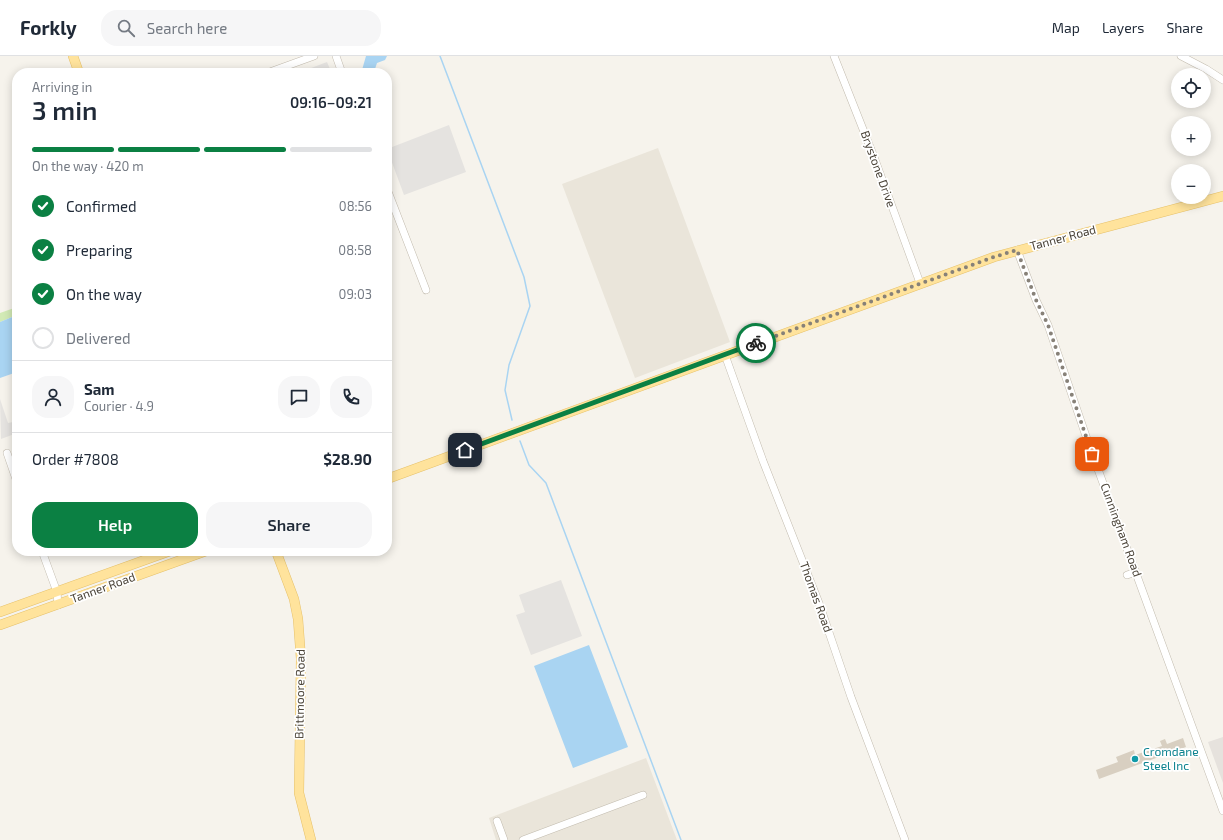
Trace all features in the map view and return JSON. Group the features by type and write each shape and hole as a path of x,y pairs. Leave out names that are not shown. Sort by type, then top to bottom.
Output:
{"main road":[{"path":"73,56 77,68"},
{"name":"Tanner Road","path":"392,477 920,283 1017,250 1223,196"},
{"name":"Tanner Road","path":"0,612 156,556"},
{"name":"Tanner Road","path":"0,625 192,556"},
{"name":"Brittmoore Road","path":"278,556 294,599 299,626 301,659 299,793 311,840"}],"street":[{"path":"281,68 314,56"},
{"path":"336,56 340,68"},
{"name":"Brystone Drive","path":"834,56 874,157 920,283"},
{"path":"1181,56 1223,80"},
{"path":"392,202 426,290"},
{"name":"Cunningham Road","path":"1017,250 1036,300 1048,325 1090,448 1223,812"},
{"name":"Thomas Road","path":"725,355 763,461 820,603 851,697 905,840"},
{"path":"7,453 12,468"},
{"path":"44,556 57,592 58,605"},
{"path":"1127,575 1136,572"},
{"path":"523,840 643,795"},
{"path":"497,821 504,840"}],"shaded area":[{"path":"327,62 330,68 311,68"},
{"path":"449,125 466,172 404,195 392,163 392,147"},
{"path":"658,148 730,342 635,378 562,184"},
{"path":"0,399 8,423 12,422 12,435 1,439"},
{"path":"561,580 582,636 531,655 516,615 525,612 519,595"},
{"path":"1223,737 1223,783 1208,742"},
{"path":"646,758 677,840 496,840 489,818"}],"green space":[{"path":"12,309 12,317 0,322 0,313"}],"water":[{"path":"366,56 387,56 385,60 377,63 375,68 363,68"},
{"path":"12,317 12,374 0,378 0,322"},
{"path":"589,645 628,747 573,768 534,666"}],"building":[{"name":"Cromdane Steel Inc","path":"1183,738 1186,747 1099,779 1096,770 1118,762 1116,757 1134,750 1135,755 1162,746 1160,741 1165,739 1167,744"}],"waterway":[{"path":"440,56 524,277 530,306 509,365 505,390 512,420"},
{"path":"520,441 529,465 546,483 681,840"}],"way so far":[{"path":"756,343 920,283 1017,250 1062,362 1092,454"}],"place":[{"name":"Cromdane Steel Inc","path":"1135,759"}],"route":[{"path":"465,450 756,343"}]}
